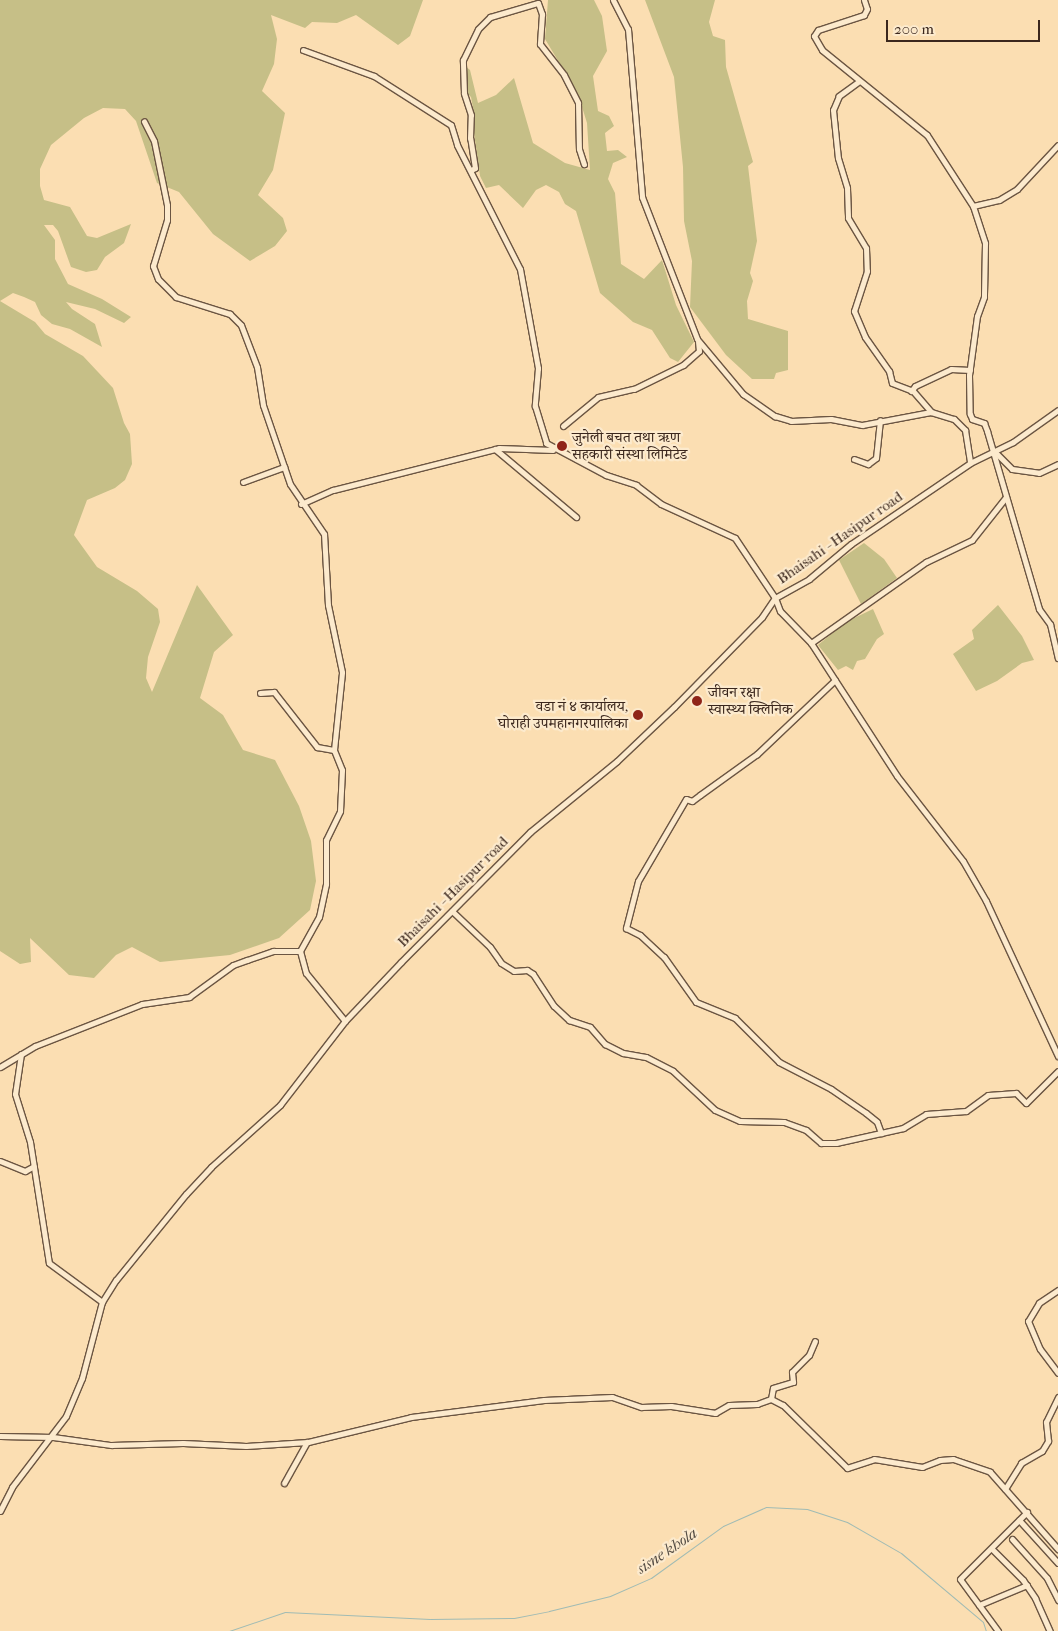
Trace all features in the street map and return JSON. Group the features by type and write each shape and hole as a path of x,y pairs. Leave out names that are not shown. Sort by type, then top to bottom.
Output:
{"street":[{"path":"563,426 598,397 639,387 683,365 699,351 697,339 642,197 628,29 613,0"},
{"path":"864,0 867,10 864,15 818,30 814,36 822,50 858,82 927,134 973,206 985,244 984,297 970,370 970,414 984,424 994,451 1039,609 1050,624 1058,658"},
{"path":"471,170 475,168 470,138 471,115 464,93 463,60 478,29 490,17 538,4 542,14 540,44 564,75 578,103 579,149 584,164"},
{"path":"303,50 374,76 451,125 457,145 520,269 538,368 535,406 546,443 606,475 636,485 661,504 735,538 775,598 780,611 812,643 896,776 934,821 975,881 1058,1056"},
{"path":"858,82 838,96 833,110 838,158 847,188 848,218 866,248 867,272 854,311 865,337 889,371 892,383 911,391 931,412"},
{"path":"144,121 154,141 167,205 167,220 153,266 158,279 176,297 230,314 241,325 257,366 263,405 284,467 301,504 324,534 328,605 342,672 334,750 342,770 340,811 326,840 326,884 319,917 300,951 306,973 345,1021"},
{"path":"973,206 999,200 1017,189 1058,145"},
{"path":"697,339 743,394 775,416 791,421 830,419 862,425 880,420 931,412 954,419 965,430 970,463"},
{"path":"911,391 915,386 951,369 970,370"},
{"name":"Bhaisahi - Hasipur road","path":"0,1511 12,1487 53,1437 74,1399 102,1302 143,1244 186,1194 210,1167 280,1105 345,1021 530,832 617,761 674,707 762,617 775,598 809,578 851,544 970,463 1013,442 1058,410"},
{"path":"854,459 868,464 876,458 880,420"},
{"path":"301,504 334,490 495,449 534,447 556,450"},
{"path":"495,449 576,517"},
{"path":"994,451 1012,469 1039,473 1058,464"},
{"path":"243,482 284,467"},
{"path":"812,643 926,562 972,540 1006,497"},
{"path":"836,680 757,754 700,795 692,800 686,800 638,881 626,928 640,935 664,957 696,1002 735,1018 779,1062 830,1089 866,1113 877,1122 881,1133"},
{"path":"260,693 274,692 317,747 334,750"},
{"path":"452,911 490,948 501,963 514,971 527,970 533,974 538,986 569,1020 590,1027 605,1044 622,1053 646,1057 673,1071 715,1110 740,1121 784,1122 806,1130 821,1143 903,1128 926,1114 966,1111 988,1095 1016,1093 1026,1103 1058,1071"},
{"path":"0,1068 11,1064 21,1054 142,1004 189,997 233,965 273,951 300,951"},
{"path":"21,1054 16,1094 34,1166 49,1263 102,1302"},
{"path":"0,1161 25,1171 34,1166"},
{"path":"1058,1290 1039,1303 1028,1321 1040,1349 1058,1373"},
{"path":"771,1399 773,1388 793,1382 792,1372 809,1355 815,1341"},
{"path":"0,1436 53,1437 111,1445 183,1443 246,1446 308,1442 411,1418 544,1400 612,1397 641,1407 671,1406 715,1413 728,1404 757,1404 771,1399 783,1404 847,1468 874,1458 922,1467 940,1460 953,1459 990,1472 1058,1549"},
{"path":"1004,1489 1021,1463 1033,1459 1048,1441 1046,1422 1058,1398"},
{"path":"284,1483 308,1442"},
{"path":"998,1631 960,1579 1027,1512"},
{"path":"1019,1520 1058,1563"},
{"path":"1012,1539 1048,1578 1058,1600"},
{"path":"992,1549 1027,1585 1050,1631"},
{"path":"979,1605 1027,1585"}],"shaded area":[{"path":"0,0 423,0 410,36 398,45 356,15 337,23 312,22 305,28 271,15 277,39 274,64 262,91 285,113 273,170 258,195 283,218 287,231 275,246 250,261 213,234 179,192 157,183 136,121 125,109 103,108 84,118 51,145 40,169 40,186 44,200 70,207 87,236 97,238 131,224 124,243 105,257 97,270 86,272 71,267 58,231 53,225 44,225 55,240 55,259 68,284 102,299 131,317 124,323 95,309 66,302 72,309 95,324 102,347 70,329 52,324 41,315 35,302 24,297 13,293 0,301"},
{"path":"548,0 594,0 602,16 607,51 593,76 598,111 609,116 614,126 605,133 607,151 618,150 627,157 613,163 608,179 615,193 621,264 644,279 662,260 676,305 694,342 678,362 670,358 652,330 633,322 600,293 576,211 565,204 559,192 546,185 536,190 523,208 499,185 486,188 480,176 474,133 475,118 471,97 466,92 465,66 470,70 478,103 496,95 514,78 533,143 565,163 590,170 587,123 578,94 545,39"},
{"path":"645,0 715,0 709,22 713,36 725,40 726,67 753,162 748,166 757,241 750,273 753,281 747,301 748,319 788,331 788,370 776,373 774,379 752,379 726,355 690,307 692,261 684,221 683,167 674,77"},
{"path":"0,301 35,322 45,334 83,356 113,388 124,423 130,434 132,464 125,480 115,488 87,500 74,535 97,567 137,591 158,609 160,622 148,657 146,678 152,692 197,585 233,635 214,652 200,698 223,715 243,750 275,760 299,806 311,841 316,881 310,910 279,938 230,955 160,962 132,947 116,955 94,978 69,975 30,938 31,962 20,964 0,951"},
{"path":"864,543 884,559 897,578 861,604 839,560"},
{"path":"998,605 1022,636 1034,660 1022,663 997,681 976,691 953,654 974,639 972,630"},
{"path":"873,609 884,634 877,639 865,659 857,661 853,670 846,666 838,670 818,645 846,622"}],"waterway":[{"name":"sisne khola","path":"229,1631 285,1612 430,1619 514,1618 549,1611 610,1596 651,1578 723,1526 766,1507 807,1509 847,1522 901,1553 983,1622 986,1631"}],"place":[{"name":"जुनेली बचत तथा ऋण सहकारी संस्था लिमिटेड","path":"562,446"},
{"name":"जीवन रक्षा स्वास्थ्य क्लिनिक","path":"697,701"},
{"name":"वडा नं ४ कार्यालय, घोराही उपमहानगरपालिका","path":"638,715"}]}
